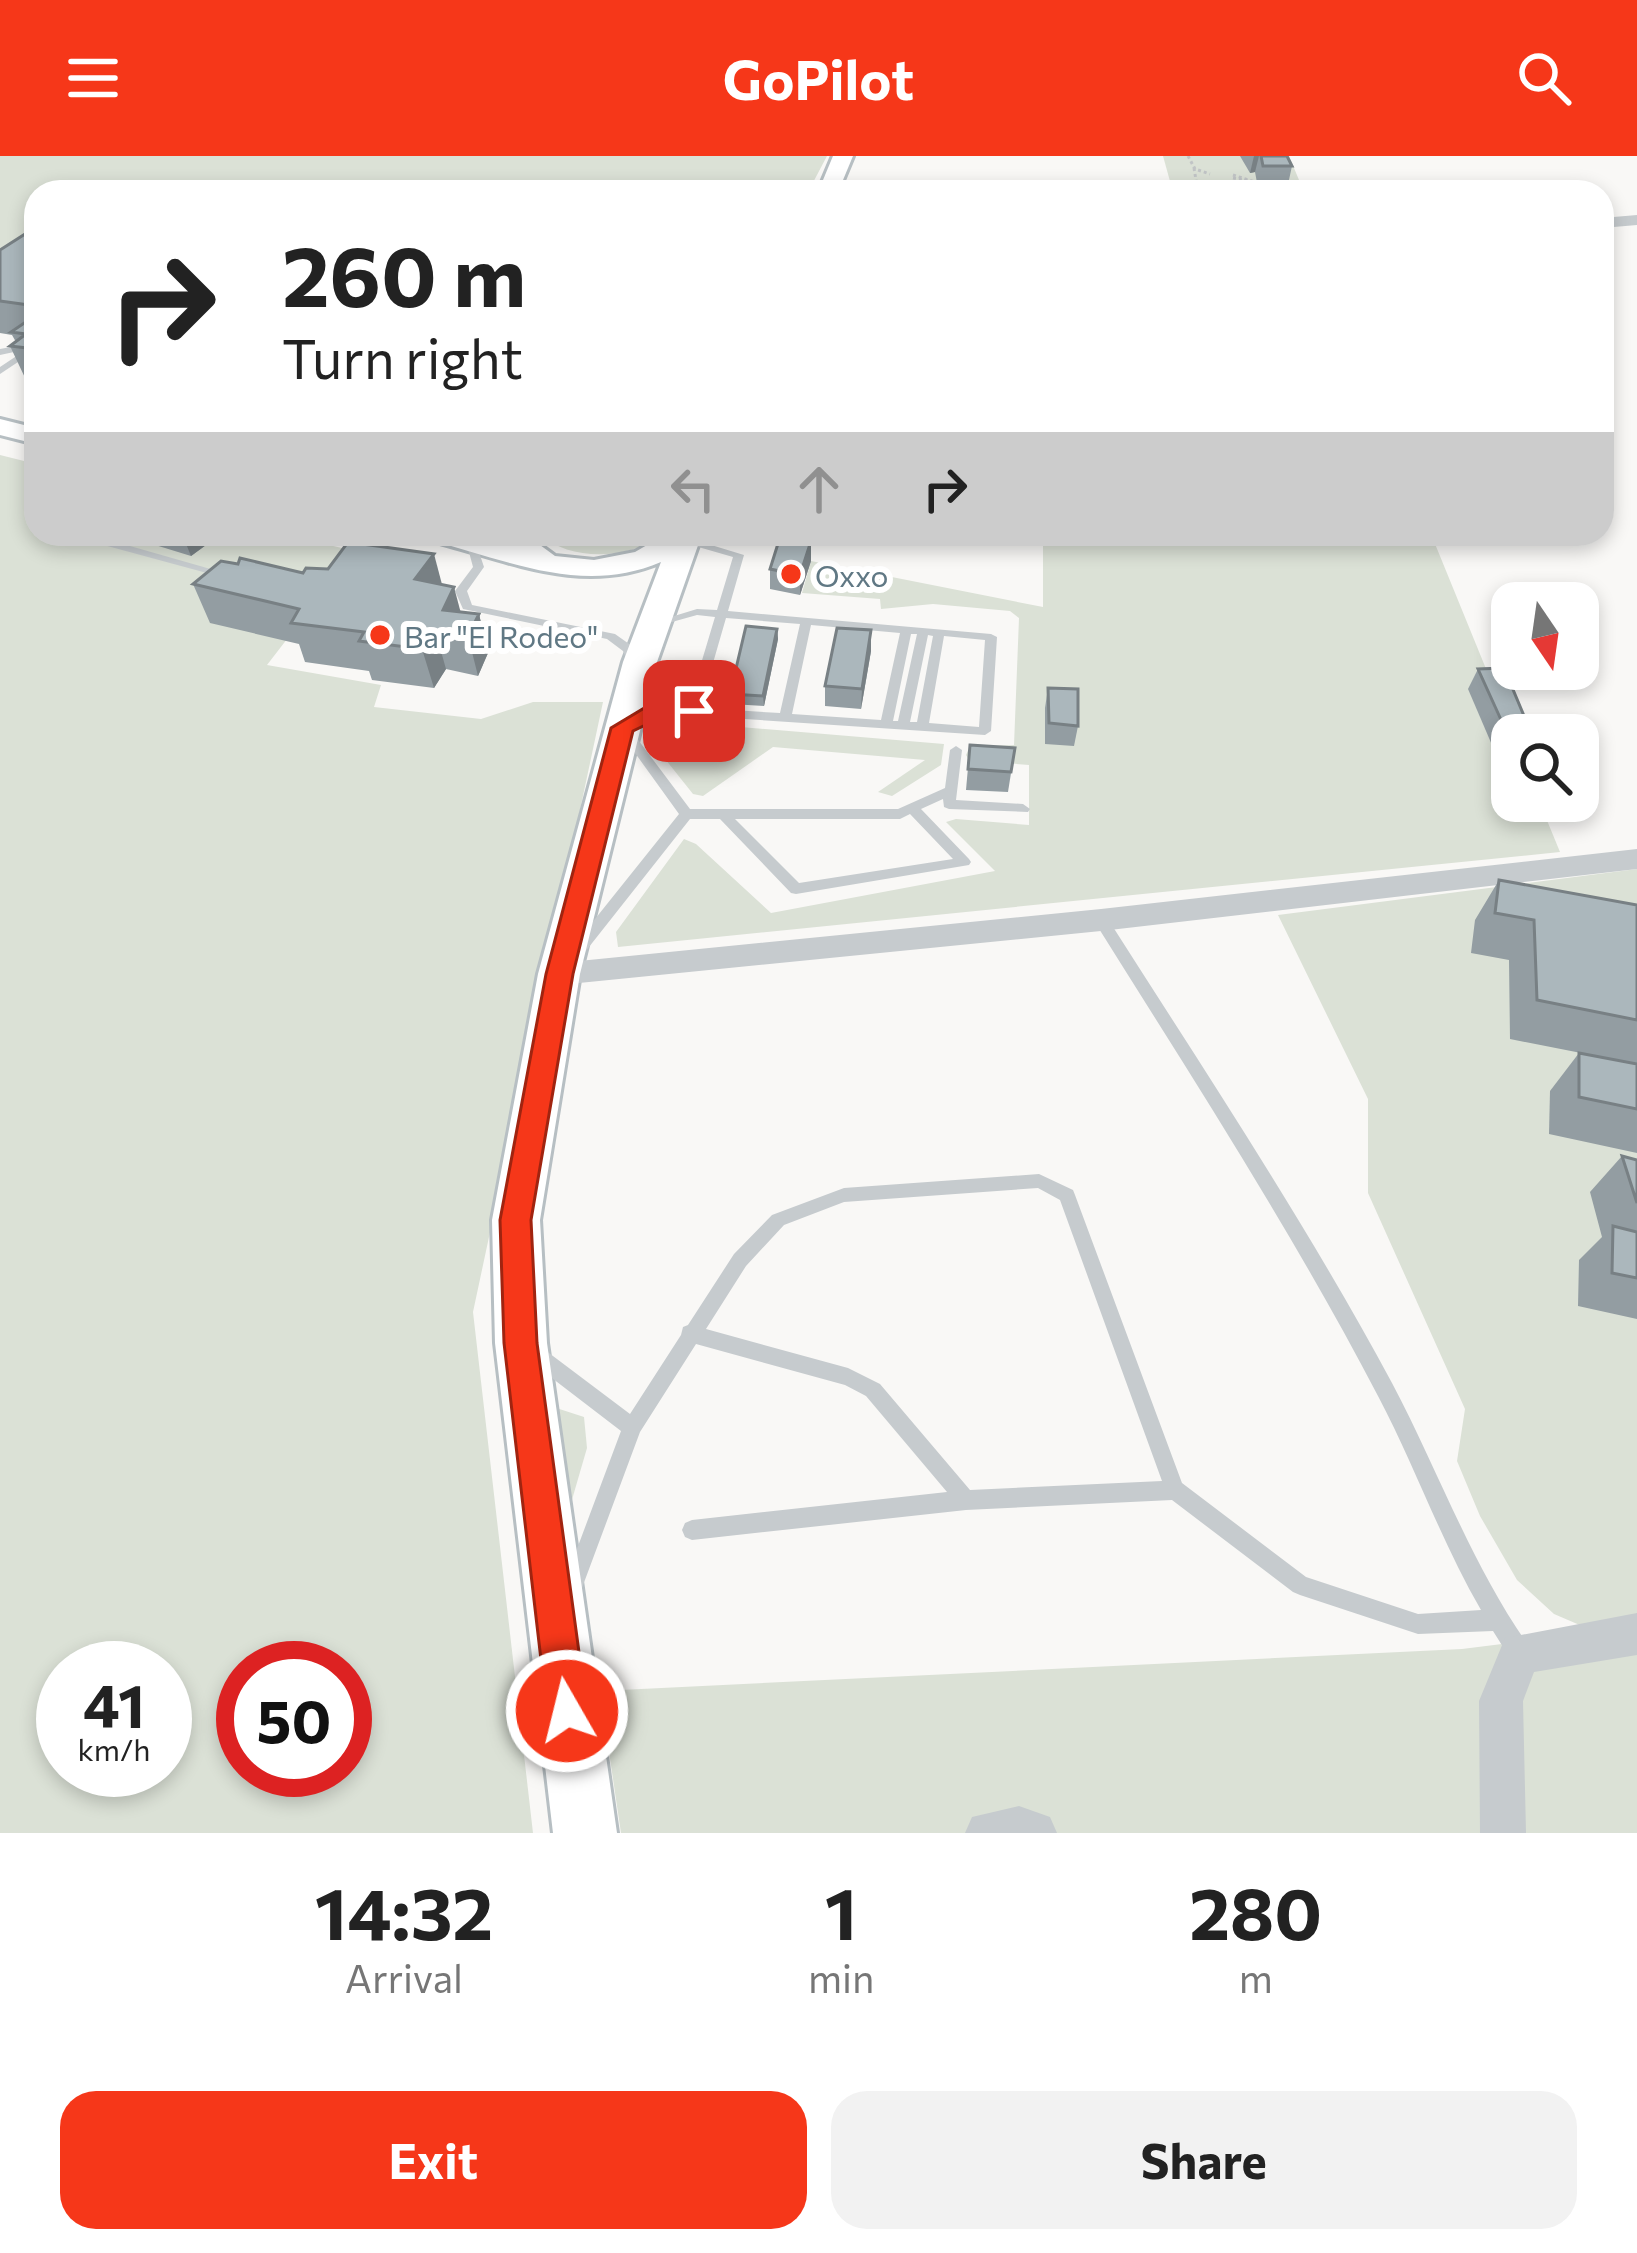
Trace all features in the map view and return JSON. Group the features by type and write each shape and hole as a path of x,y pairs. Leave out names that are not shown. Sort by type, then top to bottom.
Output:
{"main road":[{"path":"485,546 625,586 648,616 644,678"},
{"path":"518,546 546,562 595,568 638,562 672,546"},
{"path":"585,1833 521,1343 516,1220 559,974 681,546"}],"street":[{"path":"559,974 1101,920 1637,859"},
{"path":"1503,1833 1502,1701 1508,1637 1637,1634"},
{"path":"988,1833 1019,1829 1034,1833"}],"lane":[{"path":"0,352 22,352 0,371"},
{"path":"119,546 238,578"},
{"path":"465,546 474,551 479,566 461,591 467,607 611,636 628,649 644,678 686,814"},
{"path":"694,711 738,552 718,546"},
{"path":"644,678 694,711 985,731 991,637 697,612 678,607 667,587"},
{"path":"644,678 664,618 697,612"},
{"path":"784,717 806,621"},
{"path":"886,724 906,629"},
{"path":"903,725 922,631"},
{"path":"922,727 939,632"},
{"path":"956,750 949,804 1023,809"},
{"path":"686,814 900,814 951,790"},
{"path":"723,814 796,889 964,862 913,809"},
{"path":"559,974 686,814"},
{"path":"1101,920 1280,1204 1387,1394 1463,1562 1508,1637"},
{"path":"557,1631 632,1426 740,1260 778,1220 844,1195 1039,1181 1067,1195 1175,1490 1300,1585 1418,1624 1508,1637"},
{"path":"689,1333 848,1377 873,1390 966,1501"},
{"path":"521,1343 632,1426"},
{"path":"692,1530 966,1501 1175,1490"}],"path":[{"path":"1188,156 1196,180"},
{"path":"1194,168 1210,174"},
{"path":"1247,180 1233,176 1267,177"}],"shaded area":[{"path":"0,156 827,156 814,180 24,180 24,270 0,285"},
{"path":"1163,156 1289,156 1299,180 1170,180"},
{"path":"0,455 24,461 24,546 333,546 355,551 267,665 381,685 374,707 481,719 533,702 603,702 473,1312 533,1833 0,1833"},
{"path":"559,546 642,546 602,554"},
{"path":"1043,546 1436,546 1504,714 1491,714 1491,822 1548,822 1560,852 618,947 616,932 684,839 696,844 771,913 995,871 946,822 1029,825 1029,765 969,760 966,755 970,746 1014,745 1019,618 1010,611 933,604 881,609 880,599 802,593 811,561 1043,607"},
{"path":"658,720 944,744 941,765 892,796 878,792 925,760 773,747 703,796 693,794 638,725"},
{"path":"1637,869 1637,1833 621,1833 600,1691 1462,1649 1596,1632 1554,1614 1517,1580 1480,1516 1457,1461 1465,1409 1368,1193 1368,1099 1278,915"},
{"path":"544,1404 584,1417 587,1448 560,1541"}],"building":[{"path":"1261,156 1287,156 1292,166 1263,166"},
{"path":"24,235 24,304 0,301 0,250"},
{"path":"345,546 434,554 415,579 454,587 443,610 479,614 468,636 435,630 422,649 359,641 364,632 291,623 299,609 193,584 221,561 238,564 240,558 303,573 306,568 328,569"},
{"path":"777,546 809,546 800,575 770,569"},
{"path":"746,626 777,629 763,696 730,694"},
{"path":"837,628 871,630 862,689 825,686"},
{"path":"1491,668 1491,690 1513,690 1523,714 1498,714 1478,669"},
{"path":"1048,688 1078,689 1078,726 1049,723"},
{"path":"970,745 1015,748 1011,772 968,769"},
{"path":"1499,880 1637,905 1637,1020 1537,1000 1534,920 1495,913"},
{"path":"1579,1053 1637,1064 1637,1109 1579,1097"},
{"path":"1622,1156 1637,1160 1637,1203"},
{"path":"1613,1226 1637,1232 1637,1278 1612,1273"}],"place":[{"name":"Oxxo","path":"791,574"},
{"name":"Bar \"El Rodeo\"","path":"380,635"}],"route":[{"path":"567,1711 521,1343 514,1260 516,1220 559,974 623,728 654,712 694,711"}]}
